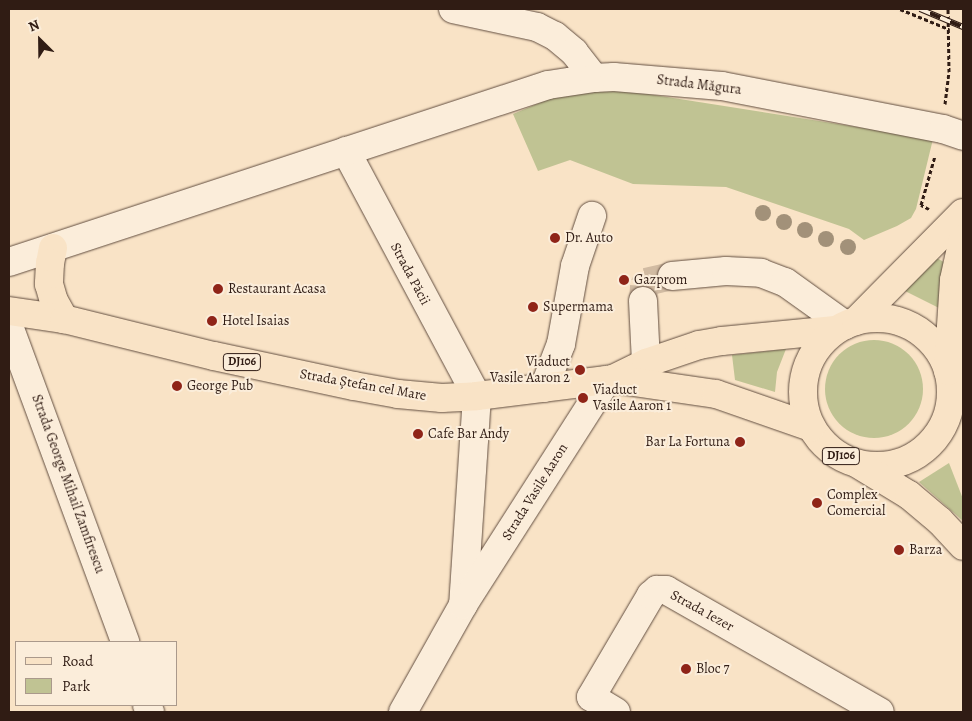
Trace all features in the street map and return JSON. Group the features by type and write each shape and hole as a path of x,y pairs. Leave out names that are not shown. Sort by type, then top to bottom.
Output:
{"main road":[{"name":"DJ106","path":"963,213 845,325 819,345 806,371 803,385 804,406 812,427 823,442 837,454 855,462 877,466 899,462 920,452 936,436 946,417 963,239"},
{"path":"53,248 49,284 54,301 64,319"},
{"name":"Strada Ștefan cel Mare","path":"9,311 64,319 214,356 354,386 422,397 477,396 610,379 646,363 699,345 845,325"},
{"name":"DJ106","path":"845,325 879,318 902,322 922,333 938,350 950,383"},
{"name":"DJ106","path":"610,379 716,394 812,427"},
{"path":"950,383 963,431"},
{"path":"855,462 908,495 940,520 963,546"}],"street":[{"path":"9,262 548,86 594,78 574,52 555,36 538,27 453,9"},
{"name":"Strada Măgura","path":"594,78 614,77 722,86 953,132"},
{"name":"Strada Păcii","path":"346,151 477,396"},
{"path":"544,388 561,344 575,266 592,216"},
{"path":"672,276 726,271 761,273 785,282 845,325"},
{"path":"643,301 646,363"},
{"name":"Strada George Mihail Zamfirescu","path":"9,326 125,641"},
{"name":"Strada Vasile Aaron","path":"403,712 463,605 610,379"},
{"name":"Strada Vasile Aaron","path":"463,605 477,396"},
{"name":"Strada Iezer","path":"616,712 591,697 651,595 657,590 666,590 880,711"}],"path":[{"path":"900,9 949,29"},
{"path":"948,9 949,72 953,132"},
{"path":"931,211 921,205 935,156"}],"green space":[{"path":"616,89 933,139 916,209 911,218 864,240 849,229 726,187 633,184 570,160 538,171 513,114 551,98"},
{"path":"935,257 949,265 939,308 905,291"},
{"path":"874,340 884,341 901,348 915,362 922,379 922,399 915,416 901,430 884,437 874,438 864,437 847,430 833,416 826,399 825,389 826,379 833,362 847,348 864,341"},
{"path":"786,349 777,372 775,392 735,380 732,355"},
{"path":"949,463 963,499 963,521 919,482"}],"tunnel":[{"path":"643,301 646,282 672,276"}],"railway":[{"path":"920,9 963,27"}],"place":[{"name":"Dr. Auto","path":"555,238"},
{"name":"Gazprom","path":"624,280"},
{"name":"Restaurant Acasa","path":"218,289"},
{"name":"Supermama","path":"533,307"},
{"name":"Hotel Isaias","path":"212,321"},
{"name":"Viaduct Vasile Aaron 2","path":"580,370"},
{"name":"George Pub","path":"177,386"},
{"name":"Viaduct Vasile Aaron 1","path":"583,398"},
{"name":"Cafe Bar Andy","path":"418,434"},
{"name":"Bar La Fortuna","path":"740,442"},
{"name":"Complex Comercial","path":"817,503"},
{"name":"Barza","path":"899,550"},
{"name":"Bloc 7","path":"686,669"}]}
